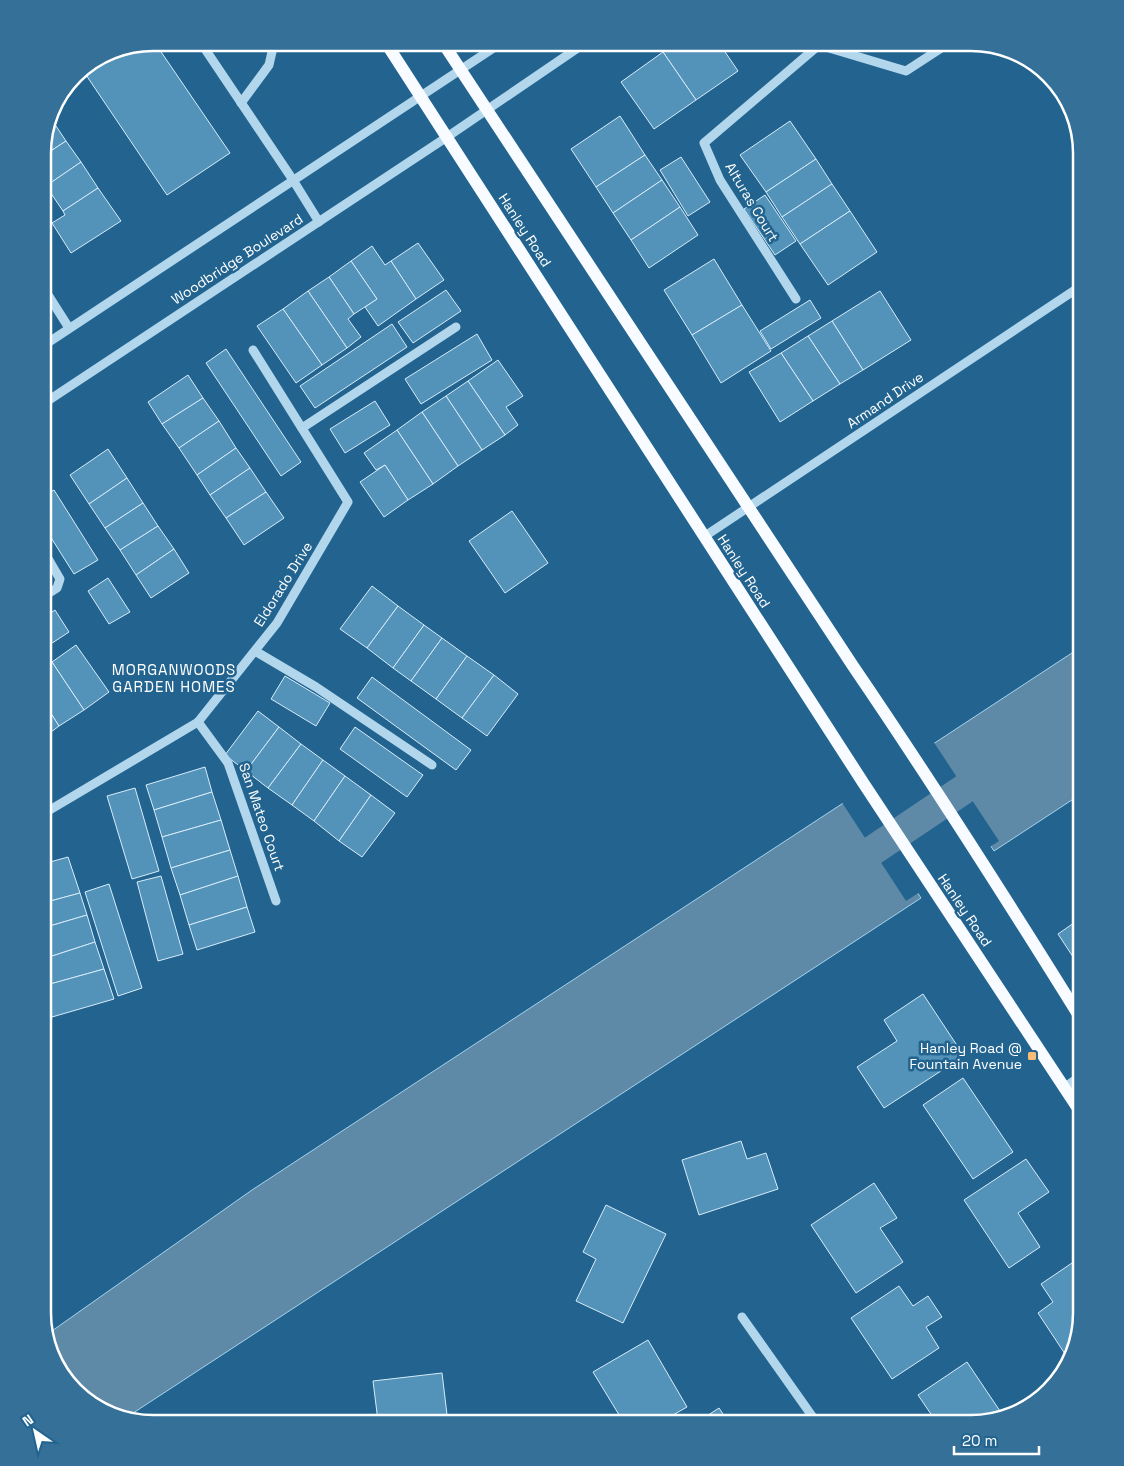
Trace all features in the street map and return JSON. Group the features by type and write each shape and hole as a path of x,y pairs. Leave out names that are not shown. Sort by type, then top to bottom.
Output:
{"main road":[{"name":"Hanley Road","path":"391,51 864,784 1073,1099"},
{"path":"448,51 750,506 853,666 911,751 1073,1005"}],"street":[{"path":"206,51 319,222"},
{"path":"241,103 269,65 272,51"},
{"path":"51,341 488,51"},
{"name":"Woodbridge Boulevard","path":"51,399 447,137 573,51"},
{"name":"Alturas Court","path":"796,299 720,180 704,143 810,51"},
{"path":"841,51 906,71 937,51"},
{"name":"Armand Drive","path":"705,536 1073,292"},
{"path":"51,300 70,328"},
{"path":"302,428 456,327"},
{"name":"Eldorado Drive","path":"51,809 198,722 278,623 348,502 253,350"},
{"path":"51,564 60,579 57,588 51,592"},
{"path":"255,651 316,687 432,766"},
{"name":"San Mateo Court","path":"198,722 228,763 276,901"},
{"path":"1065,1087 1073,1082"},
{"path":"742,1317 811,1415"}],"water":[{"path":"1073,652 1073,799 994,851 927,748"},
{"path":"854,796 921,898 134,1413 114,1407 91,1394 68,1369 62,1358 53,1330 252,1190"}],"pier":[{"path":"933,741 999,841 988,848 925,749 925,746"},
{"path":"853,793 856,794 920,892 906,901 841,801"}],"building":[{"path":"160,51 230,153 167,195 87,76 108,62 133,53"},
{"path":"724,51 738,71 696,100 663,52"},
{"path":"663,52 696,100 654,129 621,82"},
{"path":"620,116 645,155 596,187 571,149"},
{"path":"790,121 816,159 766,192 740,155"},
{"path":"56,125 66,141 51,151"},
{"path":"66,141 81,162 51,183 51,151"},
{"path":"645,155 662,180 613,213 596,187"},
{"path":"681,157 710,202 688,216 660,170"},
{"path":"816,159 832,184 782,217 766,192"},
{"path":"81,162 98,188 63,211 51,193 51,183"},
{"path":"662,180 680,207 631,240 613,213"},
{"path":"832,184 850,211 800,244 782,217"},
{"path":"98,188 121,221 71,253 52,223 65,215 63,211"},
{"path":"765,195 796,241 775,255 744,209"},
{"path":"680,207 698,235 649,268 631,240"},
{"path":"850,211 877,252 828,285 800,244"},
{"path":"418,243 444,280 416,299 391,261"},
{"path":"372,246 385,265 391,261 416,299 378,326 365,307 377,299 351,261"},
{"path":"714,259 742,305 692,335 664,290"},
{"path":"351,261 377,299 354,314 329,277"},
{"path":"329,277 354,314 348,319 361,337 347,348 308,291"},
{"path":"446,290 461,311 413,343 398,322"},
{"path":"308,291 347,348 322,365 283,309"},
{"path":"880,291 911,340 863,370 832,321"},
{"path":"810,300 821,318 771,349 760,331"},
{"path":"742,305 771,351 721,383 692,335"},
{"path":"283,309 322,365 296,383 257,326"},
{"path":"832,321 863,370 840,384 808,336"},
{"path":"392,324 407,347 315,408 300,386"},
{"path":"477,334 492,360 421,404 405,379"},
{"path":"808,336 840,384 813,401 781,353"},
{"path":"226,349 301,462 281,476 206,363"},
{"path":"781,353 813,401 780,422 749,372"},
{"path":"498,360 523,396 506,407 518,425 505,435 468,381"},
{"path":"188,375 203,398 162,424 148,402"},
{"path":"468,381 505,435 482,450 446,396"},
{"path":"446,396 482,450 458,466 422,412"},
{"path":"203,398 219,421 179,448 162,424"},
{"path":"375,401 390,425 345,453 330,429"},
{"path":"422,412 458,466 433,484 397,430"},
{"path":"219,421 236,448 197,475 179,448"},
{"path":"397,430 433,484 408,500 385,465 376,470 364,453"},
{"path":"236,448 250,468 210,495 197,475"},
{"path":"108,449 127,478 89,504 70,475"},
{"path":"385,465 408,500 384,517 360,482"},
{"path":"250,468 266,492 226,518 210,495"},
{"path":"127,478 143,503 105,528 89,504"},
{"path":"54,490 98,560 74,574 51,538 51,492"},
{"path":"266,492 284,518 244,545 226,518"},
{"path":"143,503 158,526 120,550 105,528"},
{"path":"512,511 548,563 505,593 469,541"},
{"path":"158,526 174,549 136,575 120,550"},
{"path":"174,549 189,573 151,598 136,575"},
{"path":"108,578 130,612 109,624 88,591"},
{"path":"372,586 398,606 367,648 340,629"},
{"path":"398,606 424,625 393,668 367,648"},
{"path":"55,610 69,632 51,644 51,613"},
{"path":"424,625 442,638 411,681 393,668"},
{"path":"442,638 467,656 436,699 411,681"},
{"path":"76,645 109,692 84,710 52,662"},
{"path":"467,656 494,675 462,718 436,699"},
{"path":"51,663 84,710 59,726 51,714"},
{"path":"494,675 518,694 487,736 462,718"},
{"path":"285,676 330,703 316,726 271,699"},
{"path":"372,677 471,750 456,770 357,698"},
{"path":"258,711 279,727 246,771 225,755"},
{"path":"51,714 59,726 51,732"},
{"path":"279,727 301,744 268,788 246,771"},
{"path":"355,727 423,775 407,797 340,749"},
{"path":"301,744 323,760 292,805 268,788"},
{"path":"323,760 345,776 314,821 292,805"},
{"path":"205,767 212,792 154,810 146,785"},
{"path":"345,776 371,795 339,841 314,821"},
{"path":"135,788 159,871 132,879 107,796"},
{"path":"212,792 221,820 162,837 154,810"},
{"path":"371,795 395,813 362,857 339,841"},
{"path":"221,820 230,850 171,868 162,837"},
{"path":"230,850 238,876 180,895 171,868"},
{"path":"68,857 80,893 51,901 51,862"},
{"path":"161,876 183,954 158,961 137,882"},
{"path":"238,876 247,907 189,925 180,895"},
{"path":"109,884 142,988 118,996 85,892"},
{"path":"80,893 87,915 51,926 51,901"},
{"path":"247,907 255,932 197,950 189,925"},
{"path":"87,915 95,942 51,956 51,926"},
{"path":"1073,924 1073,957 1058,934"},
{"path":"95,942 104,969 51,984 51,956"},
{"path":"104,969 114,999 52,1017 51,984"},
{"path":"923,994 964,1056 884,1108 857,1067 897,1041 884,1020"},
{"path":"963,1078 1013,1152 973,1179 923,1105"},
{"path":"741,1141 747,1159 766,1153 778,1189 699,1215 682,1160"},
{"path":"1026,1159 1049,1192 1018,1213 1040,1247 1009,1268 964,1200"},
{"path":"874,1183 897,1218 880,1228 903,1262 856,1293 811,1225"},
{"path":"606,1205 666,1234 623,1323 576,1301 596,1259 583,1252"},
{"path":"1072,1263 1073,1265 1072,1326 1064,1353 1038,1313 1053,1302 1041,1284"},
{"path":"899,1286 913,1306 928,1296 942,1317 926,1327 939,1348 892,1379 851,1318"},
{"path":"648,1340 687,1407 673,1415 619,1415 593,1372"},
{"path":"967,1362 999,1410 971,1415 932,1415 918,1395"},
{"path":"442,1373 447,1415 377,1415 373,1381"},
{"path":"719,1408 724,1415 708,1415"}],"waterway":[{"path":"851,865 991,771"}],"place":[{"name":"Hanley Road @ Fountain Avenue","path":"1032,1056"}],"district":[{"name":"MORGANWOODS GARDEN HOMES","path":"174,678"}]}
